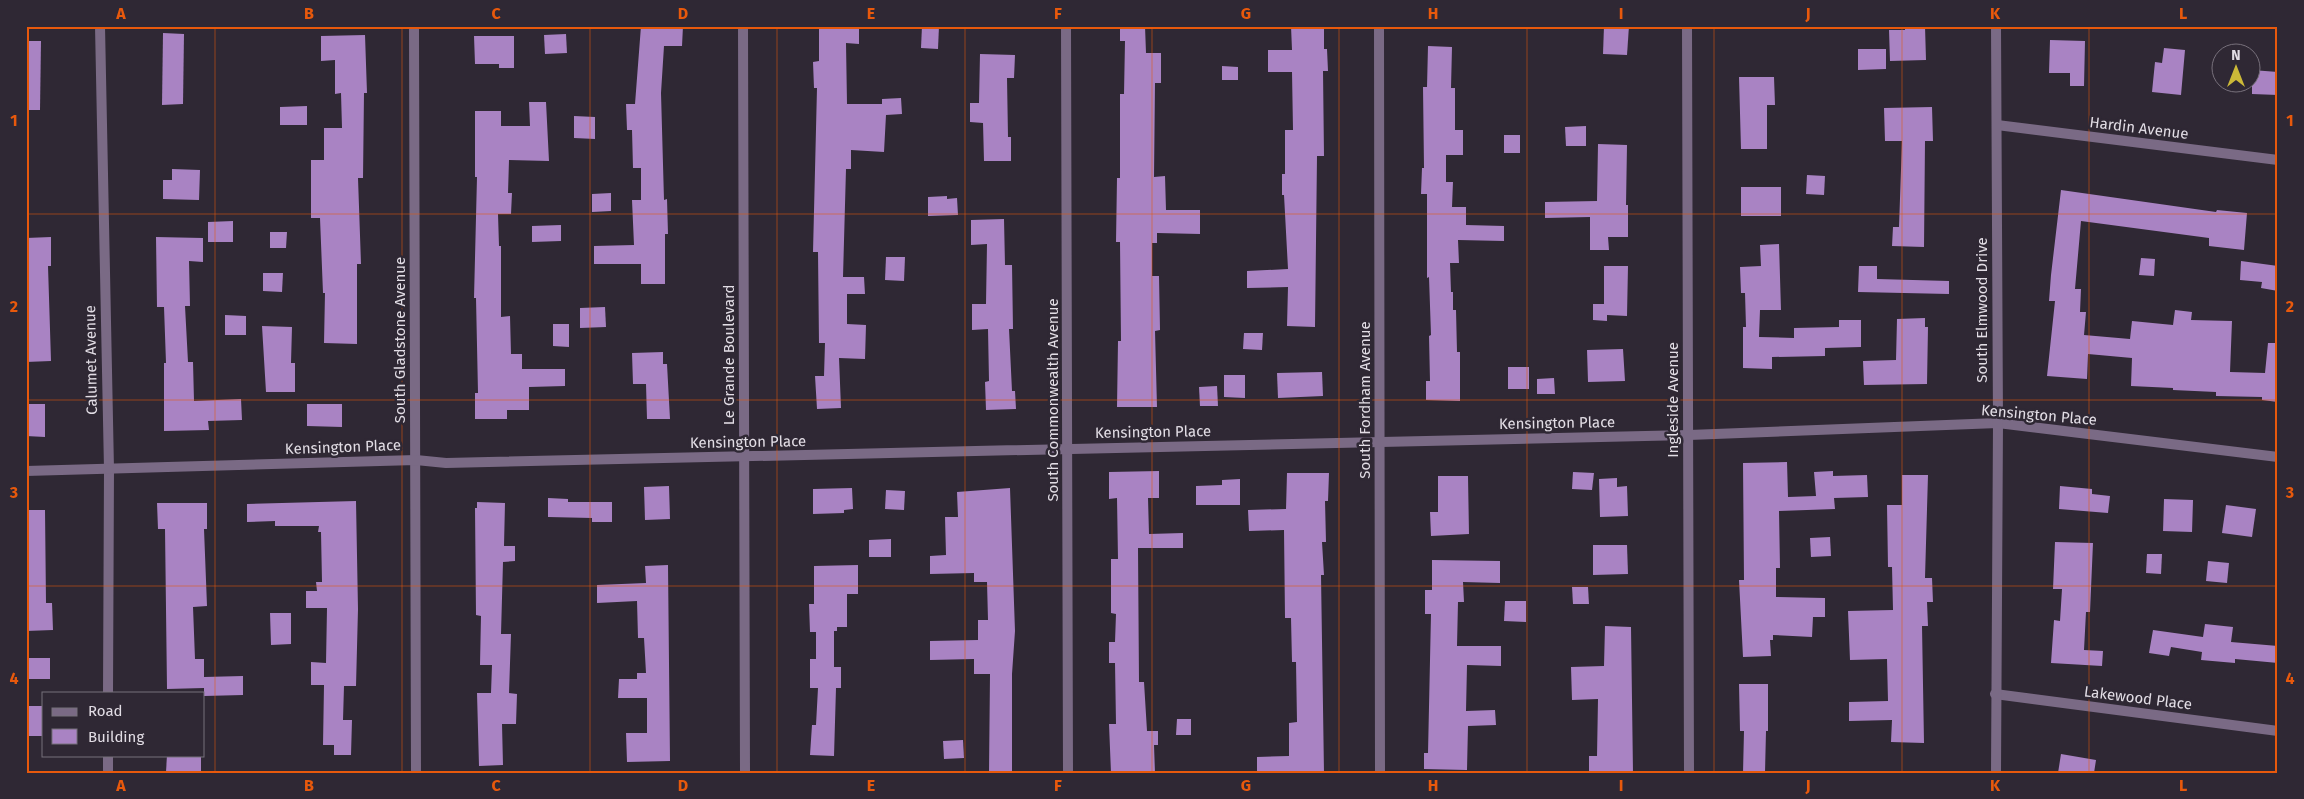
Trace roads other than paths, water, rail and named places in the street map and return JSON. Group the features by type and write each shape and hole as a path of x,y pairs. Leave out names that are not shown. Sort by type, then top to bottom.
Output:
{"street":[{"name":"Calumet Avenue","path":"100,26 109,469 108,692"},
{"name":"South Gladstone Avenue","path":"414,26 416,773"},
{"name":"Le Grande Boulevard","path":"742,26 745,773"},
{"name":"South Commonwealth Avenue","path":"1066,26 1068,773"},
{"name":"South Fordham Avenue","path":"1379,26 1380,773"},
{"name":"Ingleside Avenue","path":"1687,26 1689,773"},
{"name":"South Elmwood Drive","path":"1996,26 1998,423 1996,773"},
{"name":"Hardin Avenue","path":"1997,125 2278,160"},
{"name":"Kensington Place","path":"26,471 416,460 446,463 1068,450 1689,434 1998,423 2278,457"},
{"name":"Lakewood Place","path":"1995,694 2278,731"},
{"path":"108,756 108,773"}]}
